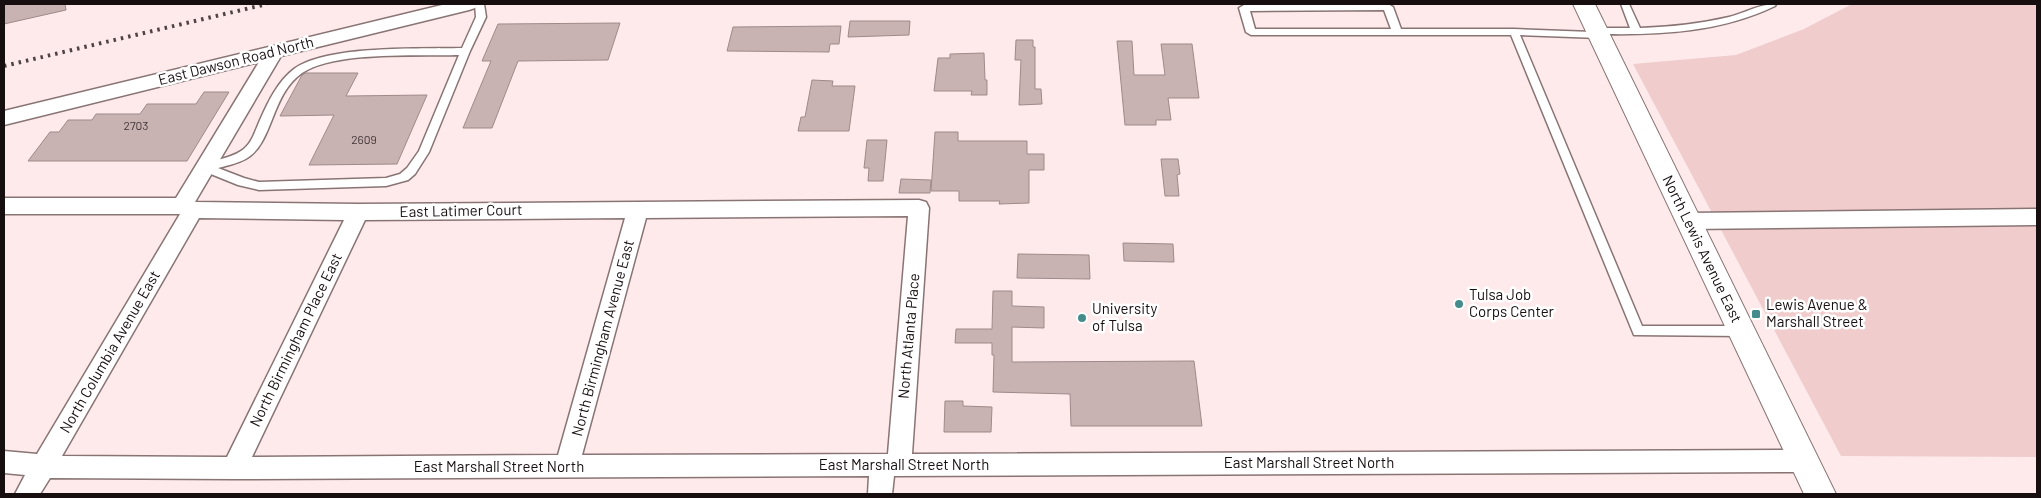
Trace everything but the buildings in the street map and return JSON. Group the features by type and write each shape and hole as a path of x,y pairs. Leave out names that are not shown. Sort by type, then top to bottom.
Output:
{"main road":[{"name":"North Lewis Avenue East","path":"1584,4 1820,494"}],"street":[{"name":"East Dawson Road North","path":"4,118 469,4"},
{"name":"North Columbia Avenue East","path":"27,494 188,208 205,167 253,90 274,52"},
{"name":"East Latimer Court","path":"4,206 358,212 919,208"},
{"name":"North Atlanta Place","path":"880,494 890,465 919,208"},
{"name":"North Birmingham Avenue East","path":"567,467 638,209"},
{"name":"North Birmingham Place East","path":"234,468 358,212"},
{"path":"1688,220 2037,218"},
{"name":"East Marshall Street North","path":"4,462 66,468 234,468 1804,461"}],"lane":[{"path":"205,167 242,182 266,186 397,180 411,171 424,152 465,51 481,17 480,4"},
{"path":"1625,4 1637,32"},
{"path":"1397,32 1388,7 1244,8 1250,32 1598,33 1637,32 1712,24 1763,9 1772,4"},
{"path":"1514,32 1638,331 1742,332"},
{"path":"205,167 240,157 251,148 284,84 294,74 310,64 350,56 465,51"}],"shaded area":[{"path":"1852,4 2037,4 2037,457 1841,456 1633,64 1736,55 1804,29"}],"railway":[{"path":"4,66 267,4"}],"place":[{"name":"Tulsa Job Corps Center","path":"1459,304"},
{"name":"Lewis Avenue & Marshall Street","path":"1756,314"},
{"name":"University of Tulsa","path":"1082,318"}]}
